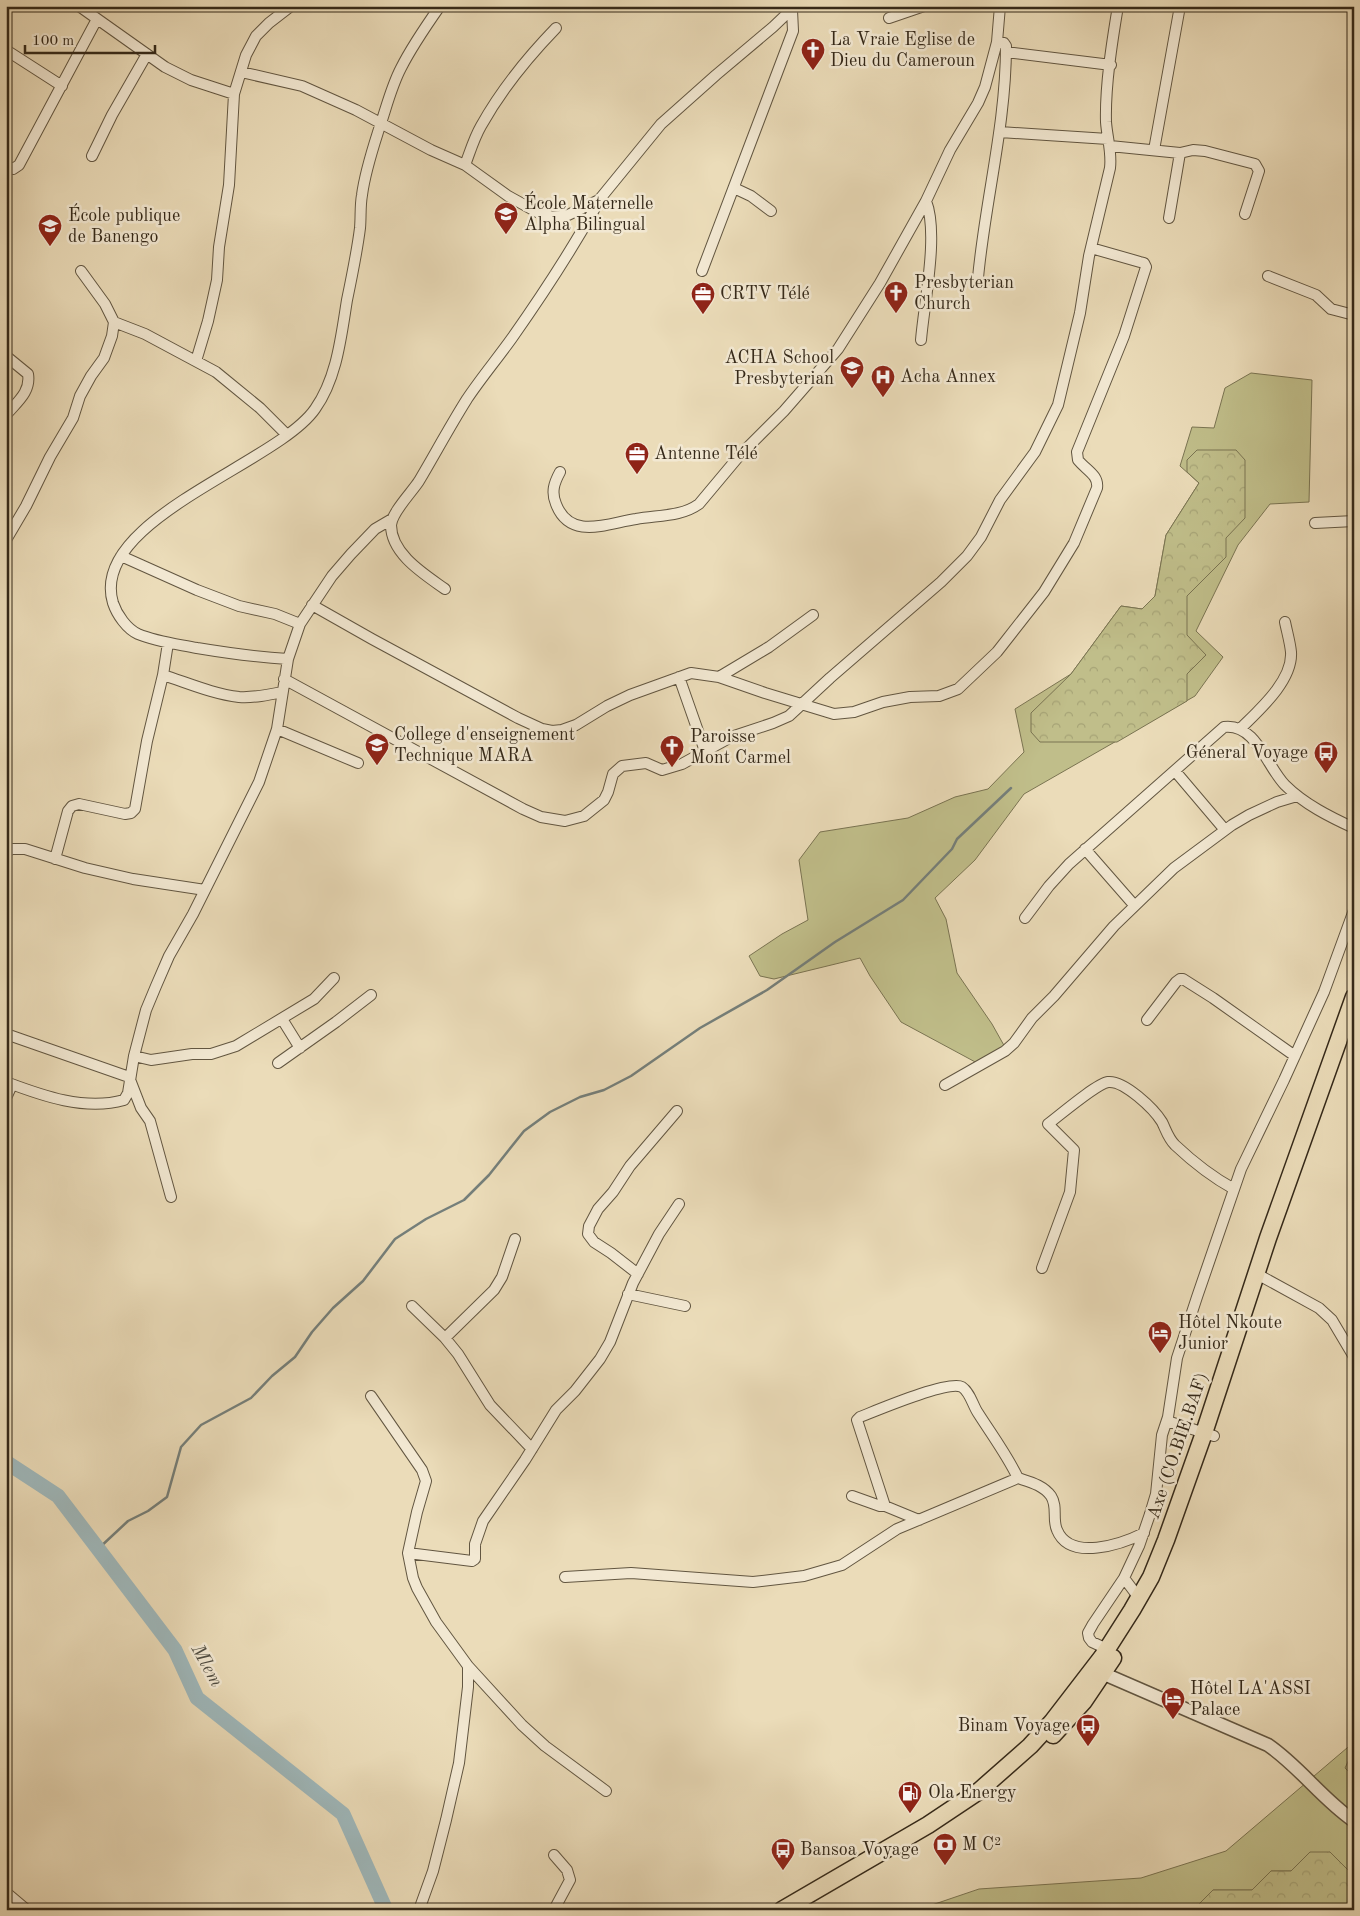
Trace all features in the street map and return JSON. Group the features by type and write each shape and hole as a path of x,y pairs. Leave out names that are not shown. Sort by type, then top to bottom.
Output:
{"highway":[{"name":"Axe (CO.BIE.BAF)","path":"1098,1671 1140,1615 1168,1563 1354,997"},
{"name":"Axe (CO.BIE.BAF)","path":"1283,1213 1354,1024"},
{"name":"Axe (CO.BIE.BAF)","path":"1098,1671 1107,1649 1139,1598 1159,1559 1209,1434"},
{"path":"782,1910 801,1906 962,1809 979,1790 1030,1746 1098,1671"}],"street":[{"path":"79,6 165,67 191,80 234,94"},
{"path":"196,361 208,321 217,280 229,185 234,94 246,55 256,36 291,6"},
{"path":"288,659 223,652 168,643 136,633 122,620 113,603 110,581 121,556 146,527 215,479 275,445 307,420 319,404 330,383 342,332 357,252 361,198 366,172 381,122 399,70 411,48 440,6"},
{"path":"889,18 922,6"},
{"path":"560,472 554,483 553,498 558,511 562,517 573,524 581,526 593,527 673,514 691,510 699,504 740,454 784,411 838,349 880,283 926,201 950,150 978,103 993,61 997,42 1000,6"},
{"path":"284,680 388,734 484,789 541,817 565,821 584,816 604,800 617,768 646,763 662,770 682,764 731,737 773,724 789,716 941,582 967,556 981,537 1000,500 1035,452 1054,416 1063,389 1080,313 1091,248 1110,168 1106,123 1118,6"},
{"path":"1154,150 1180,6"},
{"path":"702,271 793,31 794,8"},
{"path":"6,1098 9,1084 75,1104 112,1103 124,1100 128,1093 129,1076 146,1010 156,986 169,956 205,890 259,782 277,728 288,659 300,624 332,576 363,540 375,529 392,519 418,482 468,398 513,337 568,256 599,200 661,124 794,8"},
{"path":"6,166 13,169 19,165 97,19"},
{"path":"464,165 480,128 504,89 530,54 556,28"},
{"path":"978,278 981,247 1000,132 1006,52 1005,44 997,42"},
{"path":"6,50 62,86"},
{"path":"1006,52 1111,65"},
{"path":"92,156 112,115 147,54"},
{"path":"241,72 302,86 381,122 423,146 464,165 508,196 537,212 553,217 568,215 599,200"},
{"path":"1000,132 1109,143 1180,153 1193,150 1205,151 1255,164 1258,166 1258,171 1245,214"},
{"path":"1169,218 1180,153"},
{"path":"734,188 751,196 771,210"},
{"path":"921,340 930,258 930,215 926,201"},
{"path":"312,605 518,718 542,729 552,731 576,725 607,706 630,695 691,673 704,673 719,677 834,714 854,712 883,702 910,696 939,696 958,689 997,652 1044,592 1074,544 1084,523 1098,482 1096,477 1078,460 1077,452 1108,378 1146,271 1144,263 1091,248"},
{"path":"6,540 73,418 80,396 104,358 112,336 114,322 106,304 81,271"},
{"path":"1268,276 1316,295 1336,311 1354,315"},
{"path":"114,322 144,334 216,372 239,390 287,435"},
{"path":"6,356 28,374 29,384 6,415"},
{"path":"392,519 393,538 399,550 424,574 445,589"},
{"path":"1315,523 1354,521"},
{"path":"121,556 239,606 275,614 300,624"},
{"path":"719,677 769,647 813,616"},
{"path":"1240,729 1276,690 1289,667 1291,654 1284,622"},
{"path":"55,859 68,811 72,806 79,804 125,814 132,813 135,809 168,643"},
{"path":"163,675 207,690 239,696 262,696 282,692"},
{"path":"679,678 705,751"},
{"path":"1025,918 1049,886 1085,849 1224,727 1229,726 1240,729 1260,748 1277,776 1297,796 1354,828"},
{"path":"277,728 358,763"},
{"path":"1175,771 1225,830"},
{"path":"945,1085 1005,1051 1014,1043 1032,1018 1054,996 1103,937 1174,868 1225,830 1264,807 1297,796"},
{"path":"6,852 12,849 25,849 85,868 133,879 205,890"},
{"path":"1085,849 1134,905"},
{"path":"1107,1649 1096,1645 1090,1640 1088,1632 1117,1591 1144,1533 1156,1494 1162,1435 1167,1421 1177,1358 1234,1189 1251,1148 1324,992 1354,910"},
{"path":"134,1056 151,1060 192,1054 211,1054 236,1046 314,999 334,978"},
{"path":"1146,1020 1176,982 1183,979 1295,1056"},
{"path":"278,1063 371,995"},
{"path":"282,1019 300,1048"},
{"path":"6,1034 129,1076"},
{"path":"129,1076 141,1108 150,1121 170,1197"},
{"path":"1042,1268 1070,1192 1074,1150 1048,1124 1106,1082 1116,1083 1137,1096 1161,1121 1174,1144 1202,1169 1234,1189"},
{"path":"638,1274 611,1252 594,1242 588,1234 598,1209 613,1192 630,1166 678,1111"},
{"path":"408,1553 472,1561 476,1558 475,1544 483,1521 556,1410 575,1391 600,1359 610,1342 628,1294 638,1274 659,1234 679,1204"},
{"path":"445,1338 494,1290 502,1277 516,1239"},
{"path":"1261,1277 1323,1311 1332,1320 1354,1357"},
{"path":"628,1294 685,1306"},
{"path":"412,1306 445,1338 458,1354 490,1405 532,1449"},
{"path":"886,1506 857,1420 860,1417 937,1389 956,1386 963,1388 967,1392 976,1410 1008,1458 1018,1478"},
{"path":"371,1396 422,1470 426,1481 408,1553 416,1588 449,1642 468,1666 528,1730 546,1746 606,1791"},
{"path":"1167,1421 1209,1434"},
{"path":"565,1577 631,1573 753,1582 804,1576 842,1565 882,1538 918,1520 1018,1478 1034,1483 1051,1496 1055,1504 1057,1530 1074,1546 1090,1548 1109,1546 1144,1533"},
{"path":"852,1496 880,1506 886,1506 918,1520"},
{"path":"1124,1578 1139,1598"},
{"path":"419,1910 433,1871 459,1763 466,1714 468,1666"},
{"path":"1098,1671 1268,1746 1288,1760 1338,1808 1354,1820"},
{"path":"554,1855 567,1870 570,1880 555,1910"},
{"path":"8,1894 26,1910"}],"green space":[{"path":"1251,373 1312,380 1309,502 1270,504 1238,545 1196,631 1223,657 1195,696 1024,794 975,860 935,898 946,919 957,973 992,1024 1006,1049 979,1064 901,1022 860,958 774,979 760,976 749,956 782,934 808,920 799,860 820,832 908,818 955,797 988,789 1024,752 1015,709 1071,674 1121,606 1142,609 1155,596 1166,535 1199,483 1180,466 1192,427 1214,428 1225,388"},
{"path":"1197,450 1236,450 1245,460 1245,518 1226,538 1226,557 1187,596 1187,635 1206,655 1187,674 1187,701 1117,742 1040,742 1031,732 1031,713 1071,674 1121,606 1142,609 1155,596 1166,535 1199,483 1187,472 1187,460"},
{"path":"1354,1742 1354,1876 1330,1852 1291,1871 1271,1871 1252,1890 1213,1890 1193,1910 917,1910 979,1889 1141,1878 1226,1851"},
{"path":"1354,1749 1354,1777 1345,1768"},
{"path":"1310,1852 1330,1852 1354,1876 1354,1910 1193,1910 1213,1890 1252,1890 1271,1871 1291,1871"}],"waterway":[{"path":"98,1549 128,1521 148,1511 167,1497 181,1447 201,1425 251,1398 272,1376 295,1357 312,1332 333,1308 363,1281 395,1239 426,1219 464,1200 489,1175 524,1131 550,1112 580,1097 604,1090 631,1076 700,1028 767,990 835,942 903,900 952,849 957,839 1011,788"},
{"name":"Mlem","path":"6,1462 58,1496 175,1650 197,1698 343,1814 386,1910"}],"place":[{"name":"La Vraie Eglise de Dieu du Cameroun","path":"813,71"},
{"name":"École Maternelle Alpha Bilingual","path":"506,235"},
{"name":"École publique de Banengo","path":"50,247"},
{"name":"Presbyterian Church","path":"896,314"},
{"name":"CRTV Télé","path":"703,315"},
{"name":"ACHA School Presbyterian","path":"852,389"},
{"name":"Acha Annex","path":"883,398"},
{"name":"Antenne Télé","path":"637,475"},
{"name":"College d'enseignement Technique MARA","path":"377,766"},
{"name":"Paroisse Mont Carmel","path":"672,768"},
{"name":"Géneral Voyage","path":"1326,774"},
{"name":"Hôtel Nkoute Junior","path":"1160,1354"},
{"name":"Hôtel LA'ASSI Palace","path":"1173,1720"},
{"name":"Binam Voyage","path":"1088,1747"},
{"name":"Ola Energy","path":"910,1814"},
{"name":"M C²","path":"945,1866"},
{"name":"Bansoa Voyage","path":"783,1871"}]}
